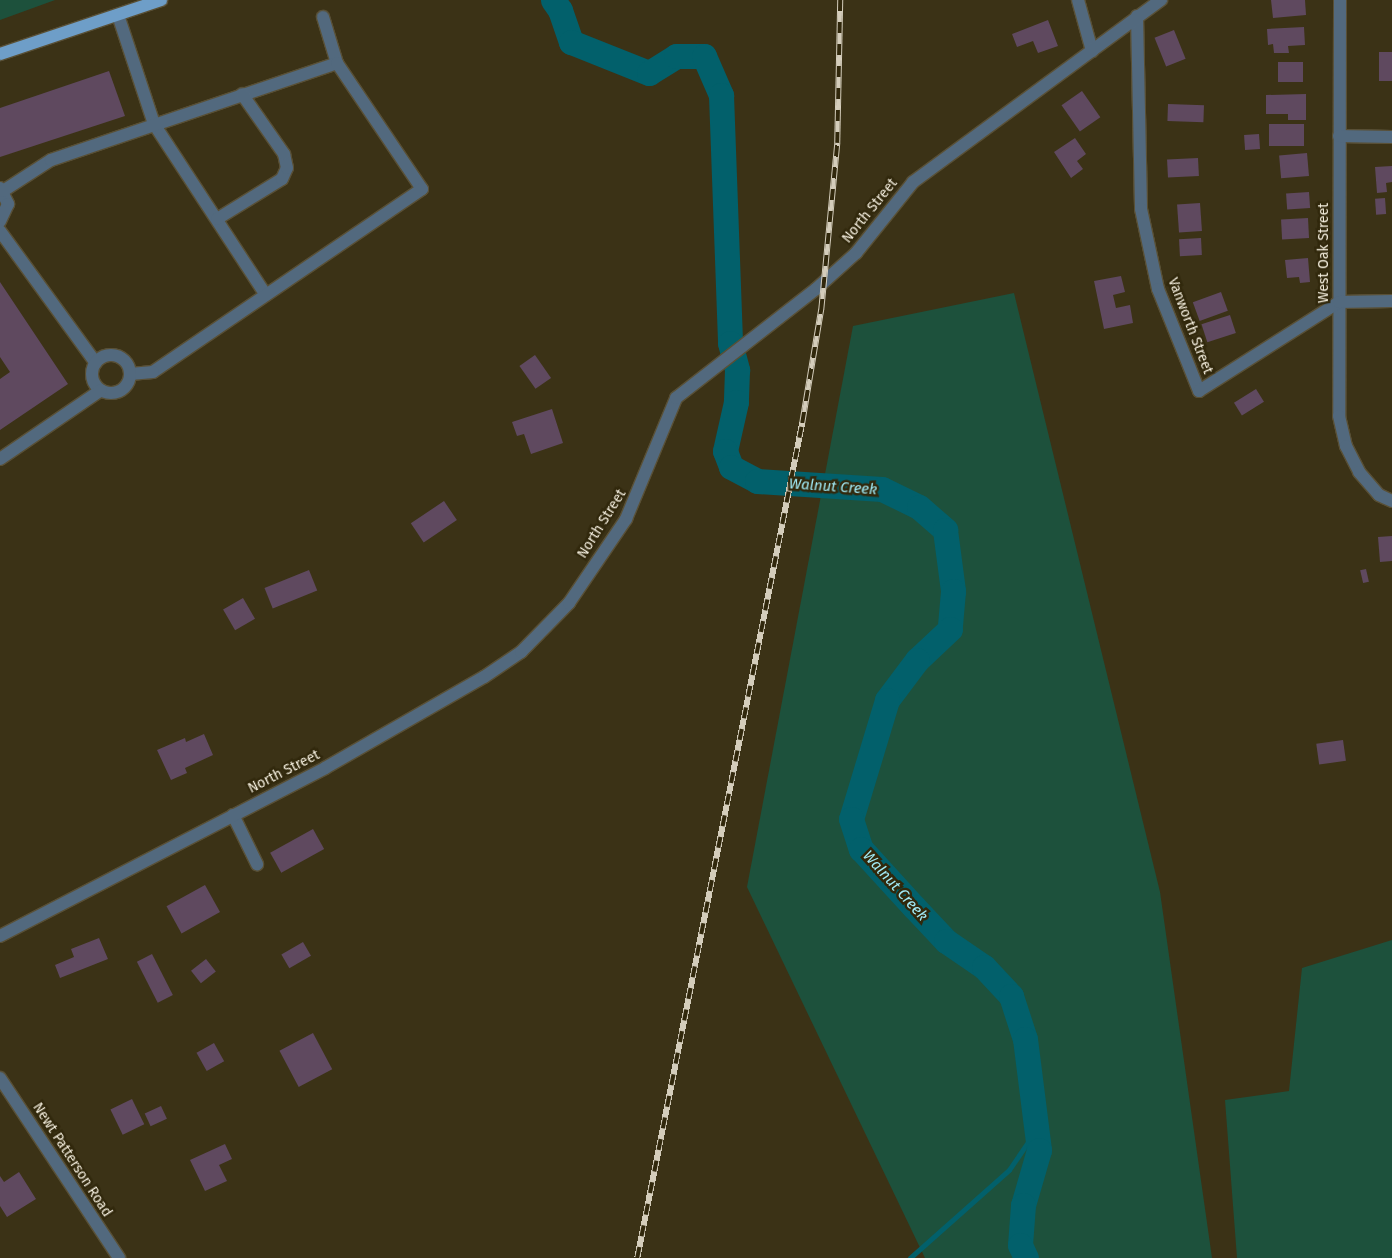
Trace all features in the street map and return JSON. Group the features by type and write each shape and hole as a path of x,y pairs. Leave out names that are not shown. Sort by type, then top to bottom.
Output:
{"main road":[{"path":"0,54 161,0"}],"street":[{"path":"1078,0 1092,51"},
{"name":"North Street","path":"0,936 325,768 484,677 521,652 569,603 626,519 637,498 667,416 676,398 787,311 856,253 913,182 1161,0"},
{"name":"West Oak Street","path":"1340,0 1339,416 1350,455 1359,472 1379,495 1392,501"},
{"path":"118,15 154,124 266,295"},
{"name":"Vanworth Street","path":"1137,16 1141,209 1158,289 1199,391 1339,302"},
{"path":"130,374 153,372 422,189 337,63 323,17"},
{"path":"0,221 8,204 2,190 51,160 337,63"},
{"path":"217,219 282,178 287,168 284,154 242,94"},
{"path":"1339,136 1392,137"},
{"path":"0,231 96,363 93,381 101,390"},
{"path":"1339,302 1392,301"},
{"path":"0,459 101,390 118,392 127,385 130,374 127,363 118,356 106,356 96,363"},
{"path":"233,815 257,864"},
{"name":"Newt Patterson Road","path":"0,1078 119,1258"}],"green space":[{"path":"0,0 55,0 0,20"},
{"path":"1014,293 1160,892 1212,1258 925,1258 747,887 853,326"},
{"path":"1392,940 1392,1258 1237,1258 1225,1100 1289,1091 1302,968"}],"building":[{"path":"1271,0 1305,0 1306,15 1273,18"},
{"path":"1048,20 1058,46 1038,53 1033,41 1017,47 1012,34"},
{"path":"1304,27 1305,45 1288,46 1289,53 1274,53 1273,44 1268,45 1267,29"},
{"path":"1174,30 1186,59 1166,67 1155,38"},
{"path":"1379,52 1392,52 1392,81 1379,81"},
{"path":"1278,62 1303,62 1303,82 1278,82"},
{"path":"109,71 125,116 0,157 0,108"},
{"path":"1082,91 1100,117 1080,132 1062,105"},
{"path":"1306,94 1306,120 1288,120 1288,114 1266,114 1266,95"},
{"path":"1168,104 1204,105 1203,122 1167,121"},
{"path":"1269,124 1304,124 1304,146 1269,146"},
{"path":"1259,134 1260,149 1245,150 1244,135"},
{"path":"1075,138 1086,154 1077,161 1083,169 1071,178 1054,152"},
{"path":"1307,153 1309,176 1281,178 1279,155"},
{"path":"1198,158 1199,176 1168,178 1167,160"},
{"path":"1392,166 1392,182 1386,183 1387,192 1377,193 1375,167"},
{"path":"1309,192 1310,208 1287,210 1286,194"},
{"path":"1385,198 1386,214 1376,215 1375,199"},
{"path":"1200,203 1202,231 1179,233 1177,205"},
{"path":"1308,218 1309,238 1282,239 1281,219"},
{"path":"1201,238 1202,255 1180,256 1179,239"},
{"path":"1308,258 1310,282 1300,283 1299,277 1287,278 1285,260"},
{"path":"1121,276 1125,292 1113,295 1116,308 1130,305 1133,323 1104,329 1094,281"},
{"path":"0,282 68,384 0,430 0,379 10,372 0,357"},
{"path":"1221,292 1228,311 1200,321 1193,302"},
{"path":"1230,315 1236,333 1207,342 1201,324"},
{"path":"535,355 551,378 535,389 519,366"},
{"path":"1256,389 1264,402 1242,415 1234,403"},
{"path":"552,409 563,443 531,454 524,434 517,436 512,422"},
{"path":"444,501 457,520 424,542 411,523"},
{"path":"1392,536 1392,561 1380,562 1378,537"},
{"path":"1366,569 1369,582 1363,583 1360,570"},
{"path":"309,570 317,590 273,608 264,588"},
{"path":"243,598 255,619 235,630 223,610"},
{"path":"204,734 213,755 185,768 187,773 171,780 157,750 185,738 186,742"},
{"path":"1343,740 1346,761 1319,765 1316,744"},
{"path":"313,829 324,849 281,873 270,853"},
{"path":"205,885 220,912 182,933 167,906"},
{"path":"99,938 108,959 60,978 55,965 74,957 71,949"},
{"path":"303,942 311,956 289,968 281,954"},
{"path":"152,954 173,995 158,1003 137,962"},
{"path":"206,959 216,972 201,983 191,971"},
{"path":"313,1033 332,1069 299,1087 279,1051"},
{"path":"214,1043 224,1061 207,1071 197,1053"},
{"path":"132,1099 144,1124 123,1135 110,1110"},
{"path":"161,1106 167,1119 151,1126 145,1114"},
{"path":"225,1144 232,1159 219,1165 227,1181 205,1191 190,1160"},
{"path":"19,1172 36,1199 7,1217 0,1206 0,1176 4,1182"}],"waterway":[{"name":"Walnut Creek","path":"553,0 560,10 571,42 649,73 676,56 704,56 721,95 730,343 737,370 736,402 725,451 731,467 757,481 882,489 919,507 945,530 953,591 950,629 917,660 887,700 851,819 861,849 946,941 984,967 1011,996 1025,1039 1039,1150 1023,1205 1020,1245 1026,1258"},
{"path":"910,1258 1009,1170 1037,1129"}],"railway":[{"path":"637,1258 802,423 821,310 837,143 840,0"}]}
